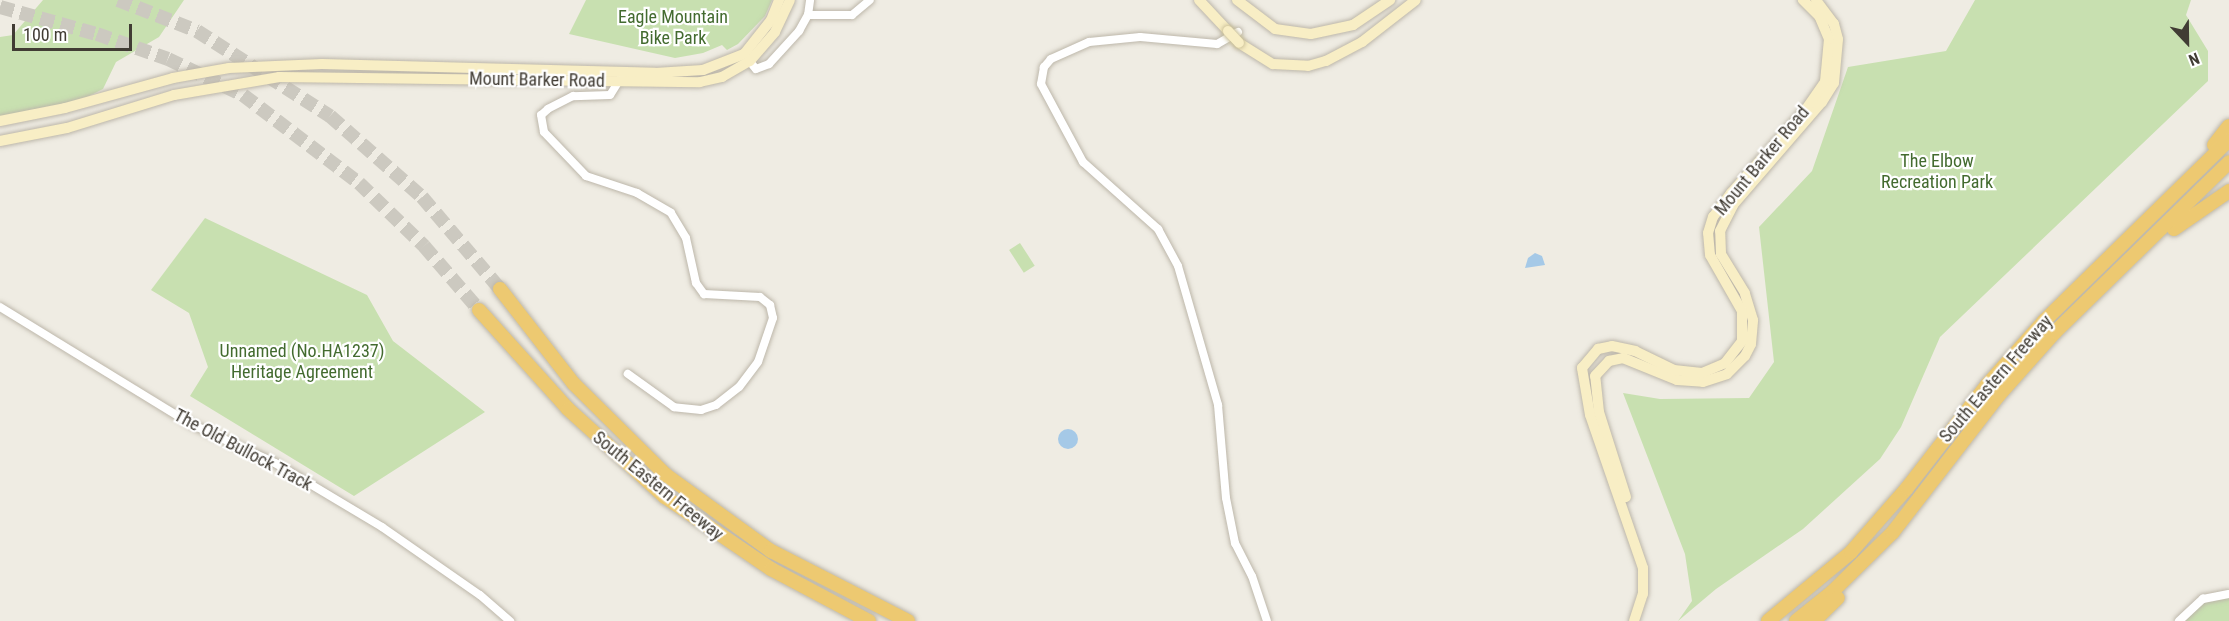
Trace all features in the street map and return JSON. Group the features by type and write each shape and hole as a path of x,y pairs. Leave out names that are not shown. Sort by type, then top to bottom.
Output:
{"highway":[{"path":"2186,184 2229,126"},
{"name":"South Eastern Freeway","path":"1768,621 1851,552 2015,353 2229,140"},
{"name":"South Eastern Freeway","path":"1796,621 1832,592 1893,532 1998,396 2055,332 2229,162"},
{"path":"2055,332 2175,229 2229,191"},
{"name":"South Eastern Freeway","path":"500,289 581,392 666,475 771,551 908,621"},
{"name":"South Eastern Freeway","path":"479,310 568,410 665,497 771,569 869,621"},
{"path":"1814,621 1861,577 1893,532"}],"main road":[{"path":"747,58 771,20 779,0"},
{"name":"Mount Barker Road","path":"3,140 66,128 174,95 246,81 315,76 621,77 703,70 747,58 776,32 790,0"},
{"path":"1199,0 1235,35 1273,64 1308,66 1334,57 1362,42 1416,0"},
{"path":"1237,0 1275,29 1311,34 1353,25 1390,0"},
{"name":"Mount Barker Road","path":"1634,621 1643,594 1643,568 1590,415 1582,368 1598,349 1611,346 1635,351 1674,370 1701,373 1725,363 1742,341 1742,311 1710,255 1708,233 1713,217 1731,193 1806,110 1825,82 1829,39 1819,16 1803,0"},
{"name":"Mount Barker Road","path":"1639,621 1647,597 1648,568 1599,412 1595,376 1609,361 1623,358 1677,380 1703,382 1727,374 1745,356 1751,344 1753,320 1745,293 1721,254 1720,231 1733,206 1822,102 1834,83 1838,68 1838,39 1825,9 1816,0"},
{"name":"Mount Barker Road","path":"1,121 65,108 173,78 244,68 322,64 621,77"},
{"path":"244,68 246,81"},
{"path":"1,121 3,140"}],"street":[{"path":"747,58 756,69 770,64 791,42 808,15 810,0"},
{"path":"808,15 852,15 870,0"},
{"path":"1235,35 1217,44 1140,37 1089,42 1051,59 1044,67 1041,84 1083,162 1158,229 1178,266 1218,405 1226,498 1235,543 1261,600 1267,621"},
{"path":"621,77 610,95 573,96 548,109 541,115 544,132 586,176 646,197 671,213 686,238 696,282 704,294 760,297 770,305 773,318 758,362 739,387 716,405 701,410 674,407 628,374"},
{"name":"The Old Bullock Track","path":"0,308 191,424 275,463 382,527 480,595 510,621"},
{"path":"2179,621 2203,599 2229,594"}],"green space":[{"path":"43,0 184,0 159,37 116,62 103,89 65,108 0,121 0,37 13,35"},
{"name":"Eagle Mountain Bike Park","path":"586,0 772,0 765,16 738,44 727,50 722,45 703,53 675,58 569,34"},
{"name":"The Elbow Recreation Park","path":"1975,0 2191,0 2186,15 2208,51 2208,81 1940,337 1901,427 1880,459 1803,529 1716,589 1678,621 1692,601 1685,554 1623,393 1660,399 1749,398 1774,362 1759,227 1812,171 1848,67 1946,51"},
{"name":"Unnamed (No.HA1237) Heritage Agreement","path":"205,218 367,295 393,341 485,412 354,496 190,396 208,367 189,313 151,290"},
{"path":"1020,243 1035,266 1024,273 1009,250"},
{"path":"2229,594 2229,621 2179,621 2203,599"}],"water":[{"path":"1535,253 1542,256 1545,265 1525,268 1528,258"},
{"path":"1068,429 1075,432 1078,439 1075,446 1068,449 1061,446 1058,439 1061,432"}],"tunnel":[{"path":"118,0 197,31 330,116 422,197 500,289"},
{"path":"0,7 97,34 168,59 243,95 359,183 424,246 479,310"}]}
